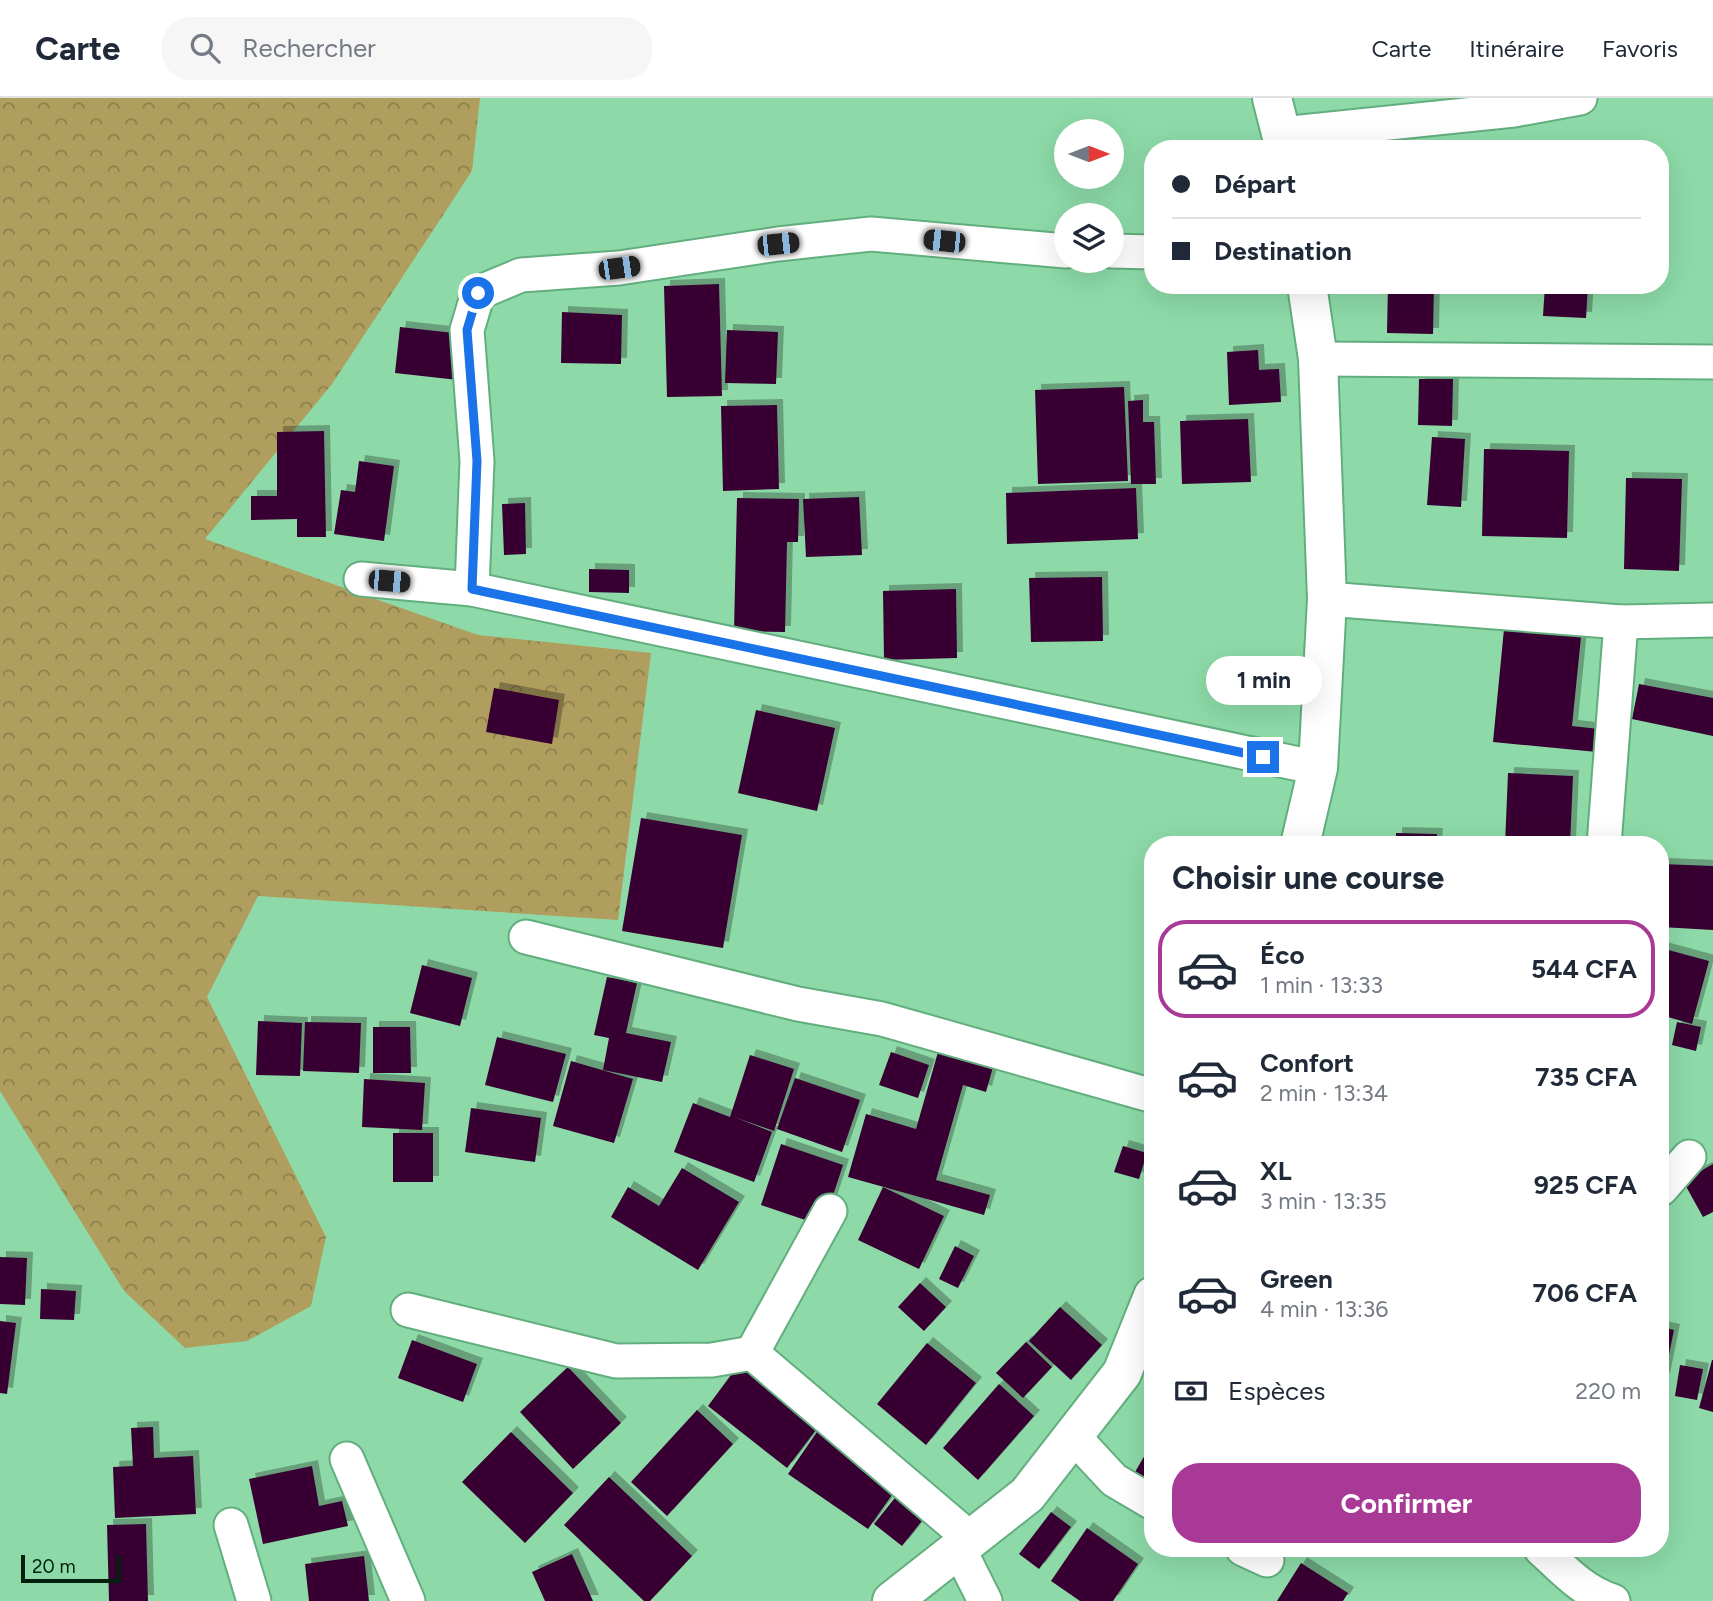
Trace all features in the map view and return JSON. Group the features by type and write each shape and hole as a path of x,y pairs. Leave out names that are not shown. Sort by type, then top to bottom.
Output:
{"street":[{"path":"1272,98 1283,140"},
{"path":"1290,140 1514,110 1580,98"},
{"path":"472,589 477,461 467,330 478,293 521,275 619,268 778,244 870,234 1054,250"},
{"path":"1124,251 1144,252"},
{"path":"1302,836 1318,768 1327,599 1318,359 1308,294"},
{"path":"1318,359 1713,362"},
{"path":"361,579 472,589 1318,768"},
{"path":"1327,599 1621,622 1713,620"},
{"path":"1605,836 1621,622"},
{"path":"526,937 798,1004 882,1019 1144,1093"},
{"path":"1669,1180 1689,1157"},
{"path":"752,1353 830,1212"},
{"path":"408,1310 615,1361 712,1360 752,1353"},
{"path":"892,1601 1027,1495 1122,1373 1144,1318"},
{"path":"752,1353 965,1544 985,1601"},
{"path":"1074,1437 1114,1480 1144,1498"},
{"path":"347,1459 408,1601"},
{"path":"231,1525 254,1601"},
{"path":"1550,1557 1600,1599"}],"green space":[{"path":"0,98 480,98 472,171 332,384 205,539 478,635 651,653 618,920 258,896 207,997 326,1237 311,1306 247,1341 185,1348 124,1291 0,1091"}],"building":[{"path":"719,284 722,396 667,397 664,286"},
{"path":"1388,294 1434,294 1433,334 1387,333"},
{"path":"1544,294 1587,294 1586,318 1543,316"},
{"path":"562,312 622,315 621,364 561,363"},
{"path":"400,327 463,334 458,380 395,373"},
{"path":"727,330 778,332 776,384 725,383"},
{"path":"1258,350 1259,370 1279,369 1281,402 1229,405 1227,352"},
{"path":"1419,379 1453,379 1452,426 1418,425"},
{"path":"1124,387 1128,481 1038,484 1035,390"},
{"path":"1143,400 1143,422 1154,422 1156,484 1131,484 1128,401"},
{"path":"777,405 779,489 723,491 721,406"},
{"path":"1248,419 1251,482 1182,484 1180,421"},
{"path":"324,431 326,537 297,537 297,519 251,520 251,496 277,496 277,432"},
{"path":"1432,437 1465,439 1461,507 1427,505"},
{"path":"1484,449 1569,451 1567,538 1482,536"},
{"path":"359,461 394,466 384,541 334,534 341,490 355,492"},
{"path":"1626,478 1682,479 1679,571 1624,569"},
{"path":"1136,488 1138,539 1007,544 1006,493"},
{"path":"859,497 862,555 806,557 803,499"},
{"path":"737,498 799,499 798,542 787,542 785,632 734,631"},
{"path":"525,503 526,554 504,555 502,504"},
{"path":"589,569 629,570 629,593 589,592"},
{"path":"1102,577 1103,641 1031,642 1029,578"},
{"path":"956,589 957,658 884,660 883,591"},
{"path":"1504,629 1581,637 1572,726 1599,729 1597,752 1493,742"},
{"path":"1639,684 1713,698 1713,736 1632,719"},
{"path":"494,688 559,700 552,744 486,732"},
{"path":"756,710 835,728 817,811 738,793"},
{"path":"1508,773 1573,776 1570,836 1505,836"},
{"path":"641,818 742,835 723,948 622,931"},
{"path":"1396,833 1437,834 1437,836 1396,836"},
{"path":"1669,864 1713,866 1713,930 1669,927"},
{"path":"1669,950 1709,961 1692,1024 1669,1017"},
{"path":"422,965 472,978 460,1026 410,1013"},
{"path":"607,977 637,983 626,1033 671,1042 662,1082 603,1070 609,1038 594,1035"},
{"path":"258,1021 302,1023 300,1076 256,1075"},
{"path":"305,1022 361,1023 359,1073 303,1071"},
{"path":"1677,1022 1701,1027 1696,1051 1672,1045"},
{"path":"373,1027 410,1027 411,1073 373,1073"},
{"path":"497,1037 566,1054 553,1102 485,1085"},
{"path":"891,1052 929,1065 918,1098 879,1085"},
{"path":"938,1052 993,1067 986,1092 963,1085 936,1180 990,1195 984,1215 848,1177 866,1114 916,1129"},
{"path":"750,1055 794,1069 774,1131 734,1117 772,1132 754,1182 674,1152 693,1103 730,1117"},
{"path":"571,1061 633,1079 614,1143 553,1126"},
{"path":"795,1078 860,1100 842,1152 777,1129"},
{"path":"364,1079 425,1083 422,1130 362,1127"},
{"path":"471,1108 541,1118 535,1162 465,1152"},
{"path":"393,1133 433,1133 433,1182 393,1182"},
{"path":"781,1144 843,1165 823,1226 761,1205"},
{"path":"1123,1146 1144,1152 1139,1179 1114,1172"},
{"path":"1713,1164 1713,1212 1703,1217 1683,1181"},
{"path":"682,1168 739,1202 698,1270 611,1217 628,1187 659,1206"},
{"path":"883,1187 944,1216 919,1269 858,1240"},
{"path":"955,1246 974,1256 958,1288 939,1279"},
{"path":"0,1257 27,1258 25,1305 0,1304"},
{"path":"920,1283 946,1307 924,1331 898,1307"},
{"path":"41,1289 76,1291 74,1320 40,1319"},
{"path":"1060,1307 1102,1345 1071,1380 1029,1341"},
{"path":"0,1321 16,1323 7,1394 0,1393"},
{"path":"1669,1329 1674,1330 1669,1354"},
{"path":"412,1340 477,1364 463,1402 398,1378"},
{"path":"1026,1342 1052,1367 1023,1398 996,1373"},
{"path":"927,1343 976,1383 926,1445 877,1404"},
{"path":"742,1360 822,1422 787,1468 708,1406"},
{"path":"1713,1360 1713,1412 1699,1408"},
{"path":"1680,1365 1703,1369 1697,1400 1675,1396"},
{"path":"568,1367 621,1423 573,1469 520,1412"},
{"path":"999,1384 1034,1416 978,1480 943,1448"},
{"path":"697,1410 733,1444 667,1516 631,1482"},
{"path":"821,1426 901,1482 868,1529 788,1474"},
{"path":"153,1427 154,1458 193,1456 196,1514 115,1518 113,1467 133,1466 131,1428"},
{"path":"511,1432 573,1493 525,1543 462,1482"},
{"path":"1144,1457 1144,1487 1131,1479"},
{"path":"312,1466 319,1506 342,1501 348,1526 263,1544 249,1479"},
{"path":"609,1477 692,1556 650,1601 644,1601 564,1525"},
{"path":"902,1489 929,1512 902,1546 874,1524"},
{"path":"1051,1512 1071,1527 1039,1569 1019,1554"},
{"path":"146,1524 148,1601 109,1601 107,1525"},
{"path":"1087,1528 1138,1564 1113,1601 1080,1601 1051,1581"},
{"path":"572,1554 593,1601 545,1601 532,1572"},
{"path":"364,1556 369,1601 309,1601 305,1564"},
{"path":"1301,1563 1348,1593 1343,1601 1277,1601"}],"route":[{"path":"478,293 467,330 477,461 472,589 1263,757"}]}
